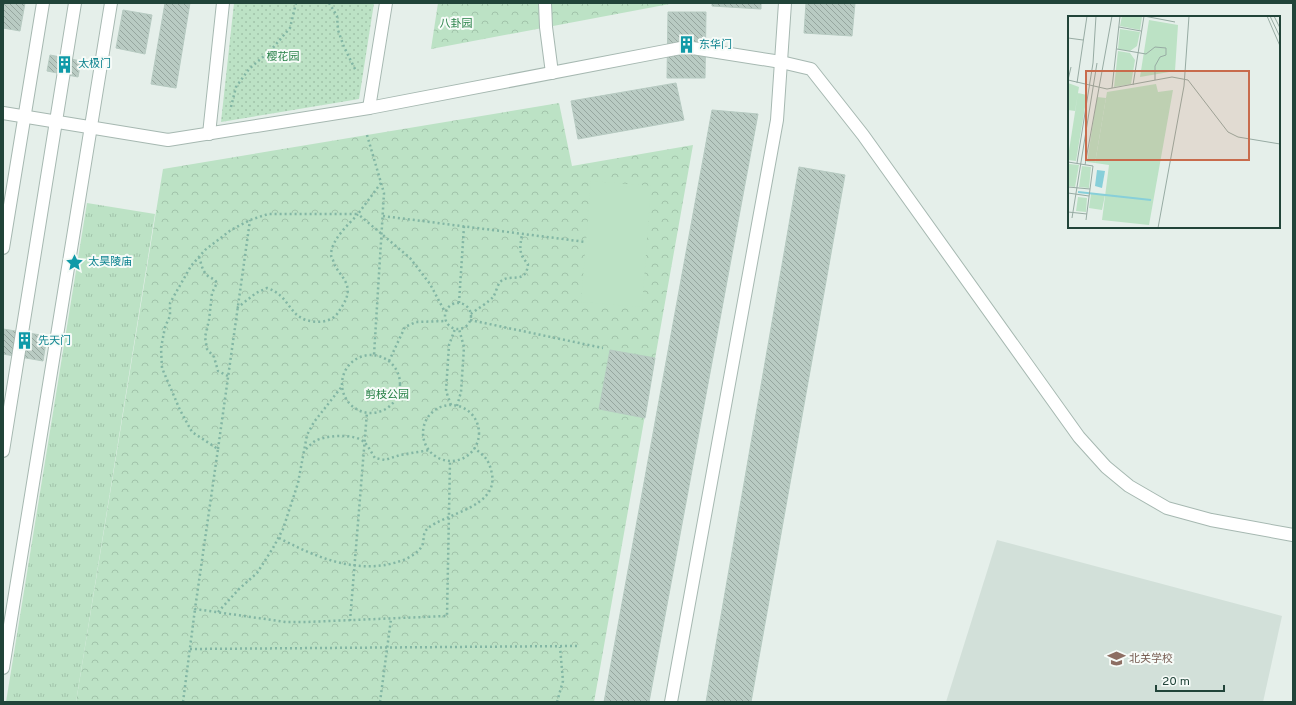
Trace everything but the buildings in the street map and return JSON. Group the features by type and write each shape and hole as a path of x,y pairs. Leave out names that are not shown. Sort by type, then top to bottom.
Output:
{"street":[{"path":"3,248 43,3"},
{"path":"3,451 75,3"},
{"path":"3,668 111,3"},
{"path":"209,134 223,3"},
{"path":"370,108 386,3"},
{"path":"545,3 546,27 552,73"},
{"path":"671,702 777,120 786,3"},
{"path":"3,112 168,140 370,108 686,47 781,62 811,69 863,135 1079,437 1106,467 1129,486 1167,508 1211,520 1293,535"}],"path":[{"path":"229,130 231,107 236,87 249,69 271,50 290,28 296,3"},
{"path":"329,3 337,16 338,30 357,75"},
{"path":"367,135 384,193 374,355"},
{"path":"237,308 256,293 267,288 276,290 296,315 306,320 320,323 334,317 343,306 348,295 346,282 335,268 331,254 335,241 358,214 381,183"},
{"path":"218,449 192,432 180,410 162,368 161,348 165,327 170,316 170,303 191,266 205,250 230,230 250,220 274,213 358,214 410,258 430,284 445,312 446,321 451,327 459,329 467,325 470,320 471,314 467,307 459,303 450,305 445,312"},
{"path":"383,216 586,242"},
{"path":"183,702 250,220"},
{"path":"459,303 464,226"},
{"path":"471,314 493,296 500,282 507,279 525,276 528,271 528,264 522,257 520,251 522,234"},
{"path":"199,257 204,272 207,276 216,280 217,283 212,293 209,320 204,337 207,348 214,357 218,371 228,376"},
{"path":"470,320 603,348"},
{"path":"389,361 394,347 405,327 416,322 446,321"},
{"path":"450,405 446,391 449,345 455,329"},
{"path":"457,406 462,392 464,347 459,329"},
{"path":"374,355 389,361 394,365 399,374 400,383 399,392 395,400 388,407 371,413 353,406 347,399 342,380 345,371 351,363 359,358 374,355"},
{"path":"218,612 239,589 257,573 279,538 291,509 298,483 307,436 314,422 343,385"},
{"path":"450,405 467,410 474,417 478,426 479,436 471,453 463,458 450,461 436,456 430,450 424,439 424,425 428,418 434,411 450,405"},
{"path":"350,620 367,412"},
{"path":"305,449 315,441 326,437 339,436 354,437 365,443 375,458 385,460 400,455 430,450"},
{"path":"279,538 305,552 341,564 355,566 385,565 407,558 419,551 423,544 426,530 449,517 468,509 484,497 491,488 492,478 487,458 474,448"},
{"path":"195,609 286,622 447,616 450,461"},
{"path":"380,702 391,619"},
{"path":"190,649 578,646"},
{"path":"557,702 562,681 560,647"}],"shaded area":[{"name":"北关学校","path":"997,540 1282,616 1263,702 946,702"}],"green space":[{"name":"樱花园","path":"234,3 374,3 359,99 221,122"},
{"name":"八卦园","path":"438,3 675,3 431,49"},
{"name":"剪枝公园","path":"559,103 572,166 693,145 594,702 76,702 163,169"},
{"path":"591,181 651,186 642,307 581,302"},
{"path":"87,203 155,214 76,702 6,702"}],"place":[{"name":"东华门","path":"686,45"},
{"name":"太极门","path":"65,64"},
{"name":"太昊陵庙","path":"75,262"},
{"name":"先天门","path":"25,341"},
{"name":"北关学校","path":"1116,659"}]}
